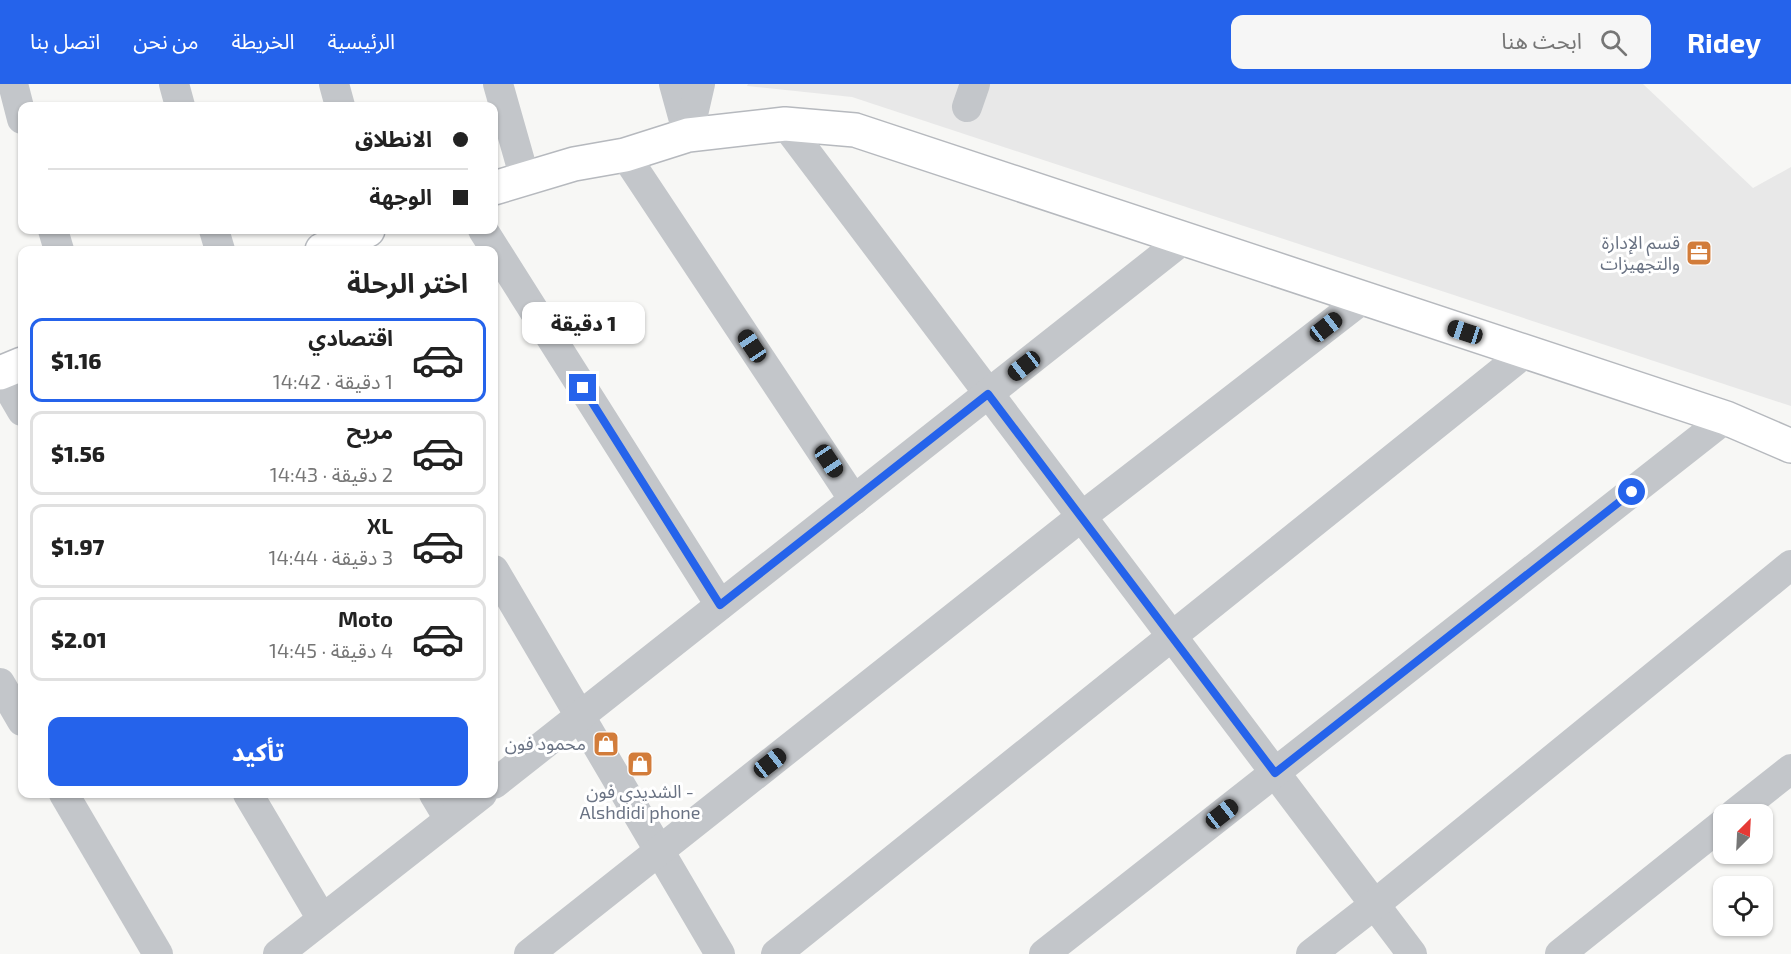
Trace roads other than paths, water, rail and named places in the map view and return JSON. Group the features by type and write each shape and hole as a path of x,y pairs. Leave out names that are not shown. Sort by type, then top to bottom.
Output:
{"street":[{"path":"13,84 18,103"},
{"path":"174,84 179,102"},
{"path":"334,84 339,102"},
{"path":"498,84 525,179"},
{"path":"674,84 688,135"},
{"path":"688,135 700,84"},
{"path":"498,187 574,164 625,155 688,135 784,124 855,130 1726,418 1791,446"},
{"path":"784,124 1412,954"},
{"path":"625,155 854,500"},
{"path":"331,246 359,234"},
{"path":"498,781 1184,239"},
{"path":"498,254 720,605"},
{"path":"529,954 1081,517 1364,298"},
{"path":"776,954 1526,352"},
{"path":"18,366 0,373 18,404"},
{"path":"1044,954 1726,418"},
{"path":"1311,954 1791,565"},
{"path":"498,577 720,954"},
{"path":"0,682 18,714"},
{"path":"1747,804 1791,769"},
{"path":"66,798 158,954"},
{"path":"250,798 322,920"},
{"path":"436,798 449,819"},
{"path":"278,954 477,798"},
{"path":"1560,954 1713,832"}],"place":[{"name":"قسم الإدارة والتجهيزات","path":"1699,253"},
{"name":"محمود فون","path":"606,744"},
{"name":"الشديدي فون - Alshdidi phone","path":"640,764"}]}
